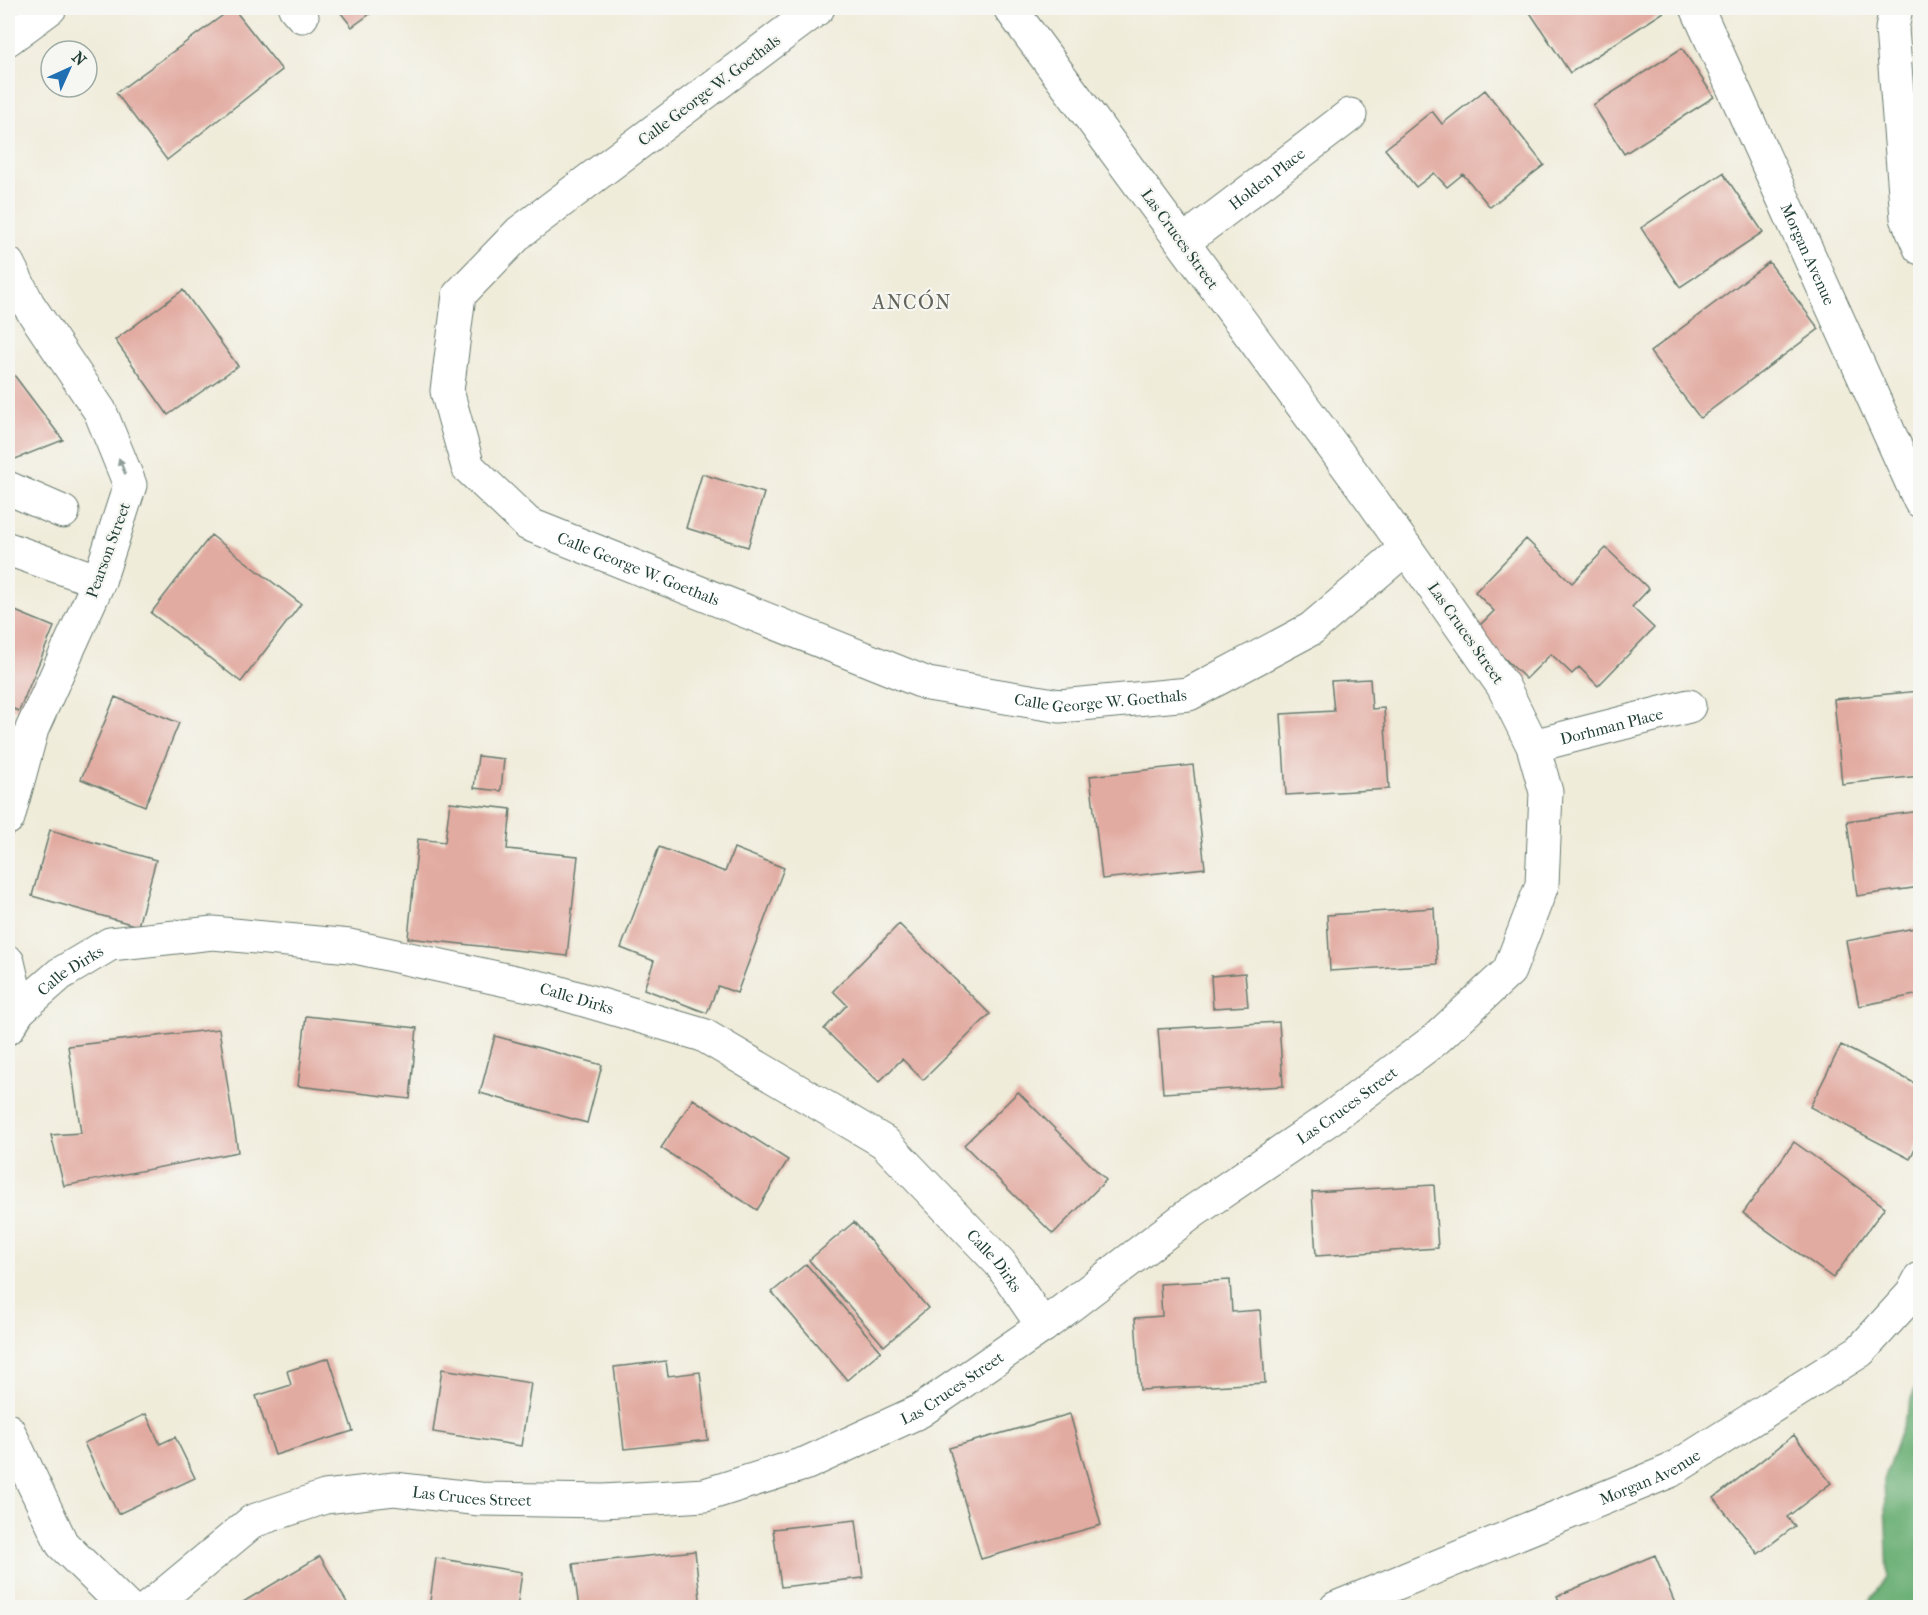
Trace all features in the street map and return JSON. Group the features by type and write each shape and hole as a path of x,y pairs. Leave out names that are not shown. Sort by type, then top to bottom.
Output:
{"street":[{"name":"Calle George W. Goethals","path":"818,8 520,232 459,295 447,391 468,467 528,524 928,684 1060,706 1189,694 1311,629 1406,548"},
{"name":"Las Cruces Street","path":"148,1608 253,1521 325,1497 394,1489 480,1499 603,1501 705,1495 807,1463 920,1411 1043,1326 1194,1211 1332,1117 1436,1039 1509,971 1542,885 1545,792 1533,746 1503,686 1406,548 1010,8"},
{"name":"Morgan Avenue","path":"1697,8 1920,501"},
{"path":"1896,8 1892,29 1906,218 1920,248"},
{"path":"8,39 42,13"},
{"path":"8,55 42,13"},
{"name":"Holden Place","path":"1183,242 1350,115"},
{"name":"Pearson Street","path":"8,264 28,304 100,411 130,486 99,581 32,729 8,818"},
{"path":"8,488 63,512"},
{"path":"8,549 99,581"},
{"name":"Dorhman Place","path":"1533,746 1689,705"},
{"name":"Calle Dirks","path":"13,1019 60,974 110,944 213,933 350,946 547,989 703,1035 884,1142 1000,1263 1043,1326"},
{"path":"8,962 13,1019"},
{"name":"Morgan Avenue","path":"1336,1608 1670,1471 1860,1352 1912,1294 1920,1279"},
{"path":"8,1430 62,1544 127,1608"}],"green space":[{"path":"1920,1373 1920,1607 1865,1607 1888,1577 1884,1480"}],"building":[{"path":"233,8 282,70 167,160 116,93"},
{"path":"337,8 378,8 352,27"},
{"path":"1527,8 1670,8 1570,73"},
{"path":"1682,48 1714,97 1624,154 1593,105"},
{"path":"1485,90 1544,165 1490,207 1463,174 1447,187 1434,173 1416,187 1385,149 1432,111 1442,124"},
{"path":"1723,173 1763,232 1680,287 1641,228"},
{"path":"1769,262 1819,329 1700,418 1650,352"},
{"path":"183,290 238,366 168,415 115,340"},
{"path":"8,367 63,440 8,462"},
{"path":"702,474 764,493 748,547 686,528"},
{"path":"211,535 301,604 241,682 151,613"},
{"path":"1526,539 1572,583 1606,548 1649,589 1632,607 1654,628 1598,686 1579,667 1572,674 1551,654 1526,679 1475,630 1494,611 1475,592"},
{"path":"8,608 54,627 19,711 8,707"},
{"path":"1370,679 1372,709 1384,708 1389,789 1286,795 1281,714 1334,711 1331,681"},
{"path":"1920,691 1920,776 1842,784 1834,699"},
{"path":"115,697 179,723 145,806 81,779"},
{"path":"478,756 504,759 501,791 474,788"},
{"path":"1193,765 1205,868 1102,879 1090,776"},
{"path":"450,802 511,809 507,849 578,856 567,956 408,938 418,839 445,842"},
{"path":"1920,811 1920,887 1857,896 1847,821"},
{"path":"50,830 156,860 138,926 32,896"},
{"path":"659,847 725,872 734,848 784,868 737,993 718,986 707,1013 644,989 654,961 621,948"},
{"path":"1434,908 1437,964 1330,971 1327,915"},
{"path":"899,924 990,1014 923,1080 902,1059 879,1082 824,1029 847,1005 833,991"},
{"path":"1920,927 1920,994 1859,1006 1846,941"},
{"path":"1245,973 1248,1006 1213,1008 1211,976"},
{"path":"306,1016 417,1028 410,1099 298,1086"},
{"path":"1279,1022 1283,1086 1163,1093 1158,1029"},
{"path":"219,1029 238,1152 64,1186 51,1135 81,1133 68,1046"},
{"path":"495,1036 602,1065 587,1123 480,1093"},
{"path":"1841,1045 1920,1086 1920,1137 1910,1159 1810,1107"},
{"path":"1018,1092 1106,1180 1053,1234 964,1145"},
{"path":"693,1099 788,1160 757,1210 661,1148"},
{"path":"1794,1142 1885,1207 1833,1278 1743,1213"},
{"path":"1434,1185 1438,1248 1316,1256 1312,1192"},
{"path":"854,1222 928,1308 884,1346 809,1260"},
{"path":"806,1264 881,1351 847,1380 772,1292"},
{"path":"1230,1280 1232,1312 1260,1310 1265,1383 1140,1390 1135,1318 1162,1316 1160,1284"},
{"path":"329,1358 353,1431 275,1455 256,1396 291,1385 287,1371"},
{"path":"666,1361 668,1376 700,1372 708,1440 624,1449 614,1367"},
{"path":"442,1369 531,1383 521,1446 433,1432"},
{"path":"146,1414 160,1444 175,1437 195,1478 118,1514 84,1443"},
{"path":"1070,1414 1101,1525 981,1559 949,1448"},
{"path":"1794,1435 1831,1483 1787,1517 1795,1526 1758,1554 1714,1498"},
{"path":"856,1520 863,1578 781,1587 773,1529"},
{"path":"695,1551 701,1608 579,1608 573,1564"},
{"path":"1655,1555 1676,1606 1562,1608 1557,1596"},
{"path":"320,1556 350,1608 246,1608 243,1602"},
{"path":"436,1558 522,1572 517,1608 429,1608"}],"district":[{"name":"ANCÓN","path":"912,302"}]}
